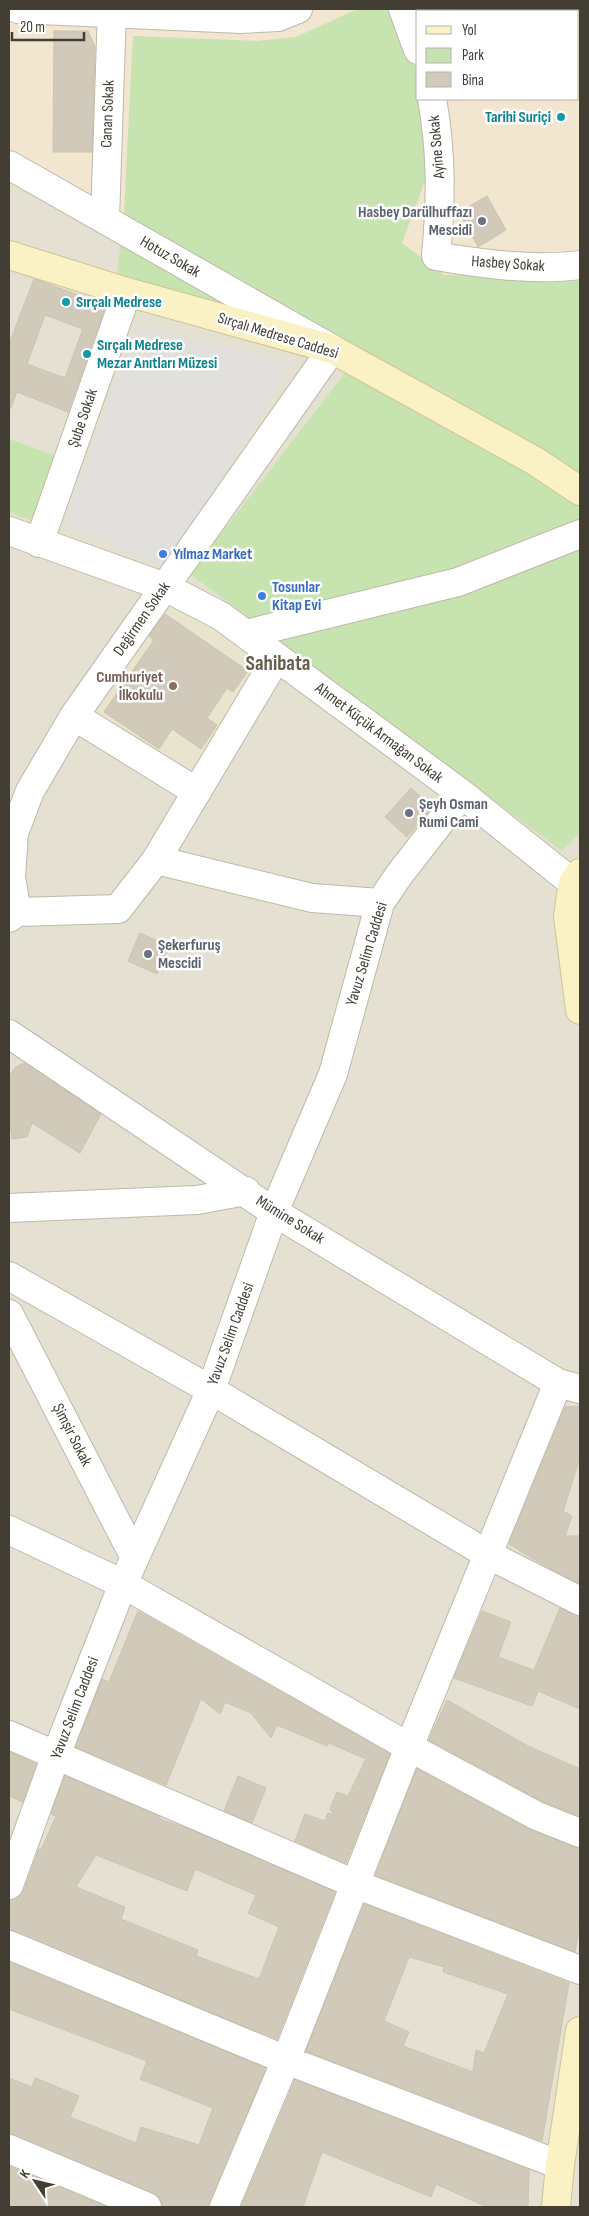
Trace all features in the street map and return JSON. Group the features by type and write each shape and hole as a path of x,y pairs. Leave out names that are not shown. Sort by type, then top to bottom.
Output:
{"street":[{"path":"18,9 112,11 241,20 278,17 298,9"},
{"path":"403,9 416,45"},
{"name":"Canan Sokak","path":"104,220 112,11"},
{"name":"Ayine Sokak","path":"432,100 440,156 441,179 436,256"},
{"name":"Hotuz Sokak","path":"9,165 332,349"},
{"name":"Sırçalı Medrese Caddesi","path":"9,255 127,292 332,349 535,461 580,490"},
{"name":"Hasbey Sokak","path":"436,256 512,265 580,265"},
{"name":"Şube Sokak","path":"39,543 127,292"},
{"name":"Değirmen Sokak","path":"13,915 11,877 19,785 74,716 332,349"},
{"name":"Ahmet Küçük Armağan Sokak","path":"9,532 165,587 221,616 576,878"},
{"path":"246,634 458,582 580,534"},
{"path":"13,915 118,909 156,860 276,657"},
{"path":"74,716 197,792"},
{"name":"Yavuz Selim Caddesi","path":"9,1885 56,1756 134,1556 211,1390 274,1212 334,1074 380,903 399,875 462,794"},
{"path":"156,860 312,898 380,903"},
{"path":"576,878 568,916 580,1010"},
{"name":"Mümine Sokak","path":"9,1034 246,1191 274,1212 569,1386"},
{"path":"9,1208 197,1200 246,1191"},
{"path":"9,1276 211,1390 489,1554 580,1601"},
{"name":"Şimşir Sokak","path":"9,1314 134,1556"},
{"path":"224,2207 286,2060 409,1747 489,1554 569,1386"},
{"path":"9,1530 123,1584 409,1747 537,1816 580,1833"},
{"path":"9,1735 355,1884 580,1970"},
{"path":"9,1945 286,2060 560,2165"},
{"path":"556,2207 560,2165 580,2030"},
{"path":"9,2149 147,2207"}],"shaded area":[{"path":"9,9 580,9 580,2207 9,2207"},
{"path":"9,9 358,9 296,37 256,41 133,36 124,213 9,149"},
{"path":"387,9 580,9 580,279 445,275 401,243 432,162 423,100 579,100 579,10 416,10 416,69"},
{"path":"136,326 292,363 166,567 64,524"},
{"name":"Cumhuriyet İlkokulu","path":"167,596 259,657 187,779 85,715"}],"green space":[{"path":"358,9 387,9 416,69 416,100 423,100 432,162 402,243 445,275 580,279 580,833 562,851 190,574 348,369 115,294 124,213 133,36 256,41 296,37"},
{"path":"9,439 76,463 52,528 9,512"}],"building":[{"path":"54,31 88,31 95,46 92,152 53,152"},
{"name":"Hasbey Darülhuffazı Mescidi","path":"487,196 506,230 478,247 459,212"},
{"name":"Sırçalı Medrese Mezar Anıtları Müzesi","path":"34,279 106,305 68,412 17,392 11,408 9,408 9,344","holes":["45,315 83,329 65,378 27,364"]},
{"name":"Cumhuriyet İlkokulu","path":"165,614 248,671 233,692 227,688 207,718 217,725 201,749 172,729 159,749 104,712 154,640 149,636"},
{"name":"Şeyh Osman Rumi Cami","path":"411,788 432,807 407,837 385,817"},
{"name":"Şekerfuruş Mescidi","path":"140,933 169,946 157,974 128,961"},
{"path":"24,1063 101,1114 80,1153 32,1123 27,1137 12,1139 9,1116 9,1077 15,1068"},
{"path":"580,1406 580,1458 563,1511 572,1516 565,1536 580,1536 580,1584 509,1544 565,1407"},
{"path":"560,1608 580,1617 580,1709 538,1691 532,1706 454,1678 482,1611 511,1622 498,1657 534,1670"},
{"path":"138,1611 390,1754 346,1863 295,1841 305,1814 325,1821 328,1813 334,1815 330,1809 337,1792 348,1796 366,1759 329,1743 327,1746 277,1725 271,1738 251,1713 225,1702 220,1714 201,1699 166,1785 76,1747 102,1679 109,1682"},
{"path":"447,1700 528,1746 580,1769 580,1816 544,1802 429,1740"},
{"path":"9,1752 36,1764 23,1802 9,1796"},
{"path":"417,1769 530,1830 580,1848 580,1922 575,1952 375,1875"},
{"path":"65,1776 160,1817 160,1819 189,1829 335,1892 277,2039 9,1930 9,1900 19,1897 24,1890 39,1849 41,1850 56,1816 51,1814","holes":["96,1855 187,1891 195,1869 256,1895 248,1913 279,1927 259,1979 196,1956 198,1950 121,1919 125,1907 76,1887"]},
{"path":"238,1776 266,1788 252,1823 224,1811"},
{"path":"364,1904 569,1983 542,2141 306,2051","holes":["409,1957 444,1967 443,1972 508,1994 484,2053 476,2050 473,2072 403,2046 409,2032 384,2021"]},
{"path":"9,1962 266,2068 209,2207 162,2207 160,2198 153,2193 9,2134 9,2078 32,2087 35,2078 79,2096 70,2117 136,2143 141,2127 199,2145 213,2108 140,2079 147,2061 9,2009"},
{"path":"295,2080 529,2170 528,2207 487,2207 436,2184 431,2197 322,2152 303,2207 241,2207"},
{"path":"9,2166 107,2207 9,2207"}],"place":[{"name":"Tarihi Suriçi","path":"561,117"},
{"name":"Hasbey Darülhuffazı Mescidi","path":"482,221"},
{"name":"Sırçalı Medrese","path":"66,302"},
{"name":"Sırçalı Medrese Mezar Anıtları Müzesi","path":"87,354"},
{"name":"Yılmaz Market","path":"163,554"},
{"name":"Tosunlar Kitap Evi","path":"262,596"},
{"name":"Cumhuriyet İlkokulu","path":"173,686"},
{"name":"Şeyh Osman Rumi Cami","path":"409,813"},
{"name":"Şekerfuruş Mescidi","path":"148,954"}],"district":[{"name":"Sahibata","path":"278,663"}]}
